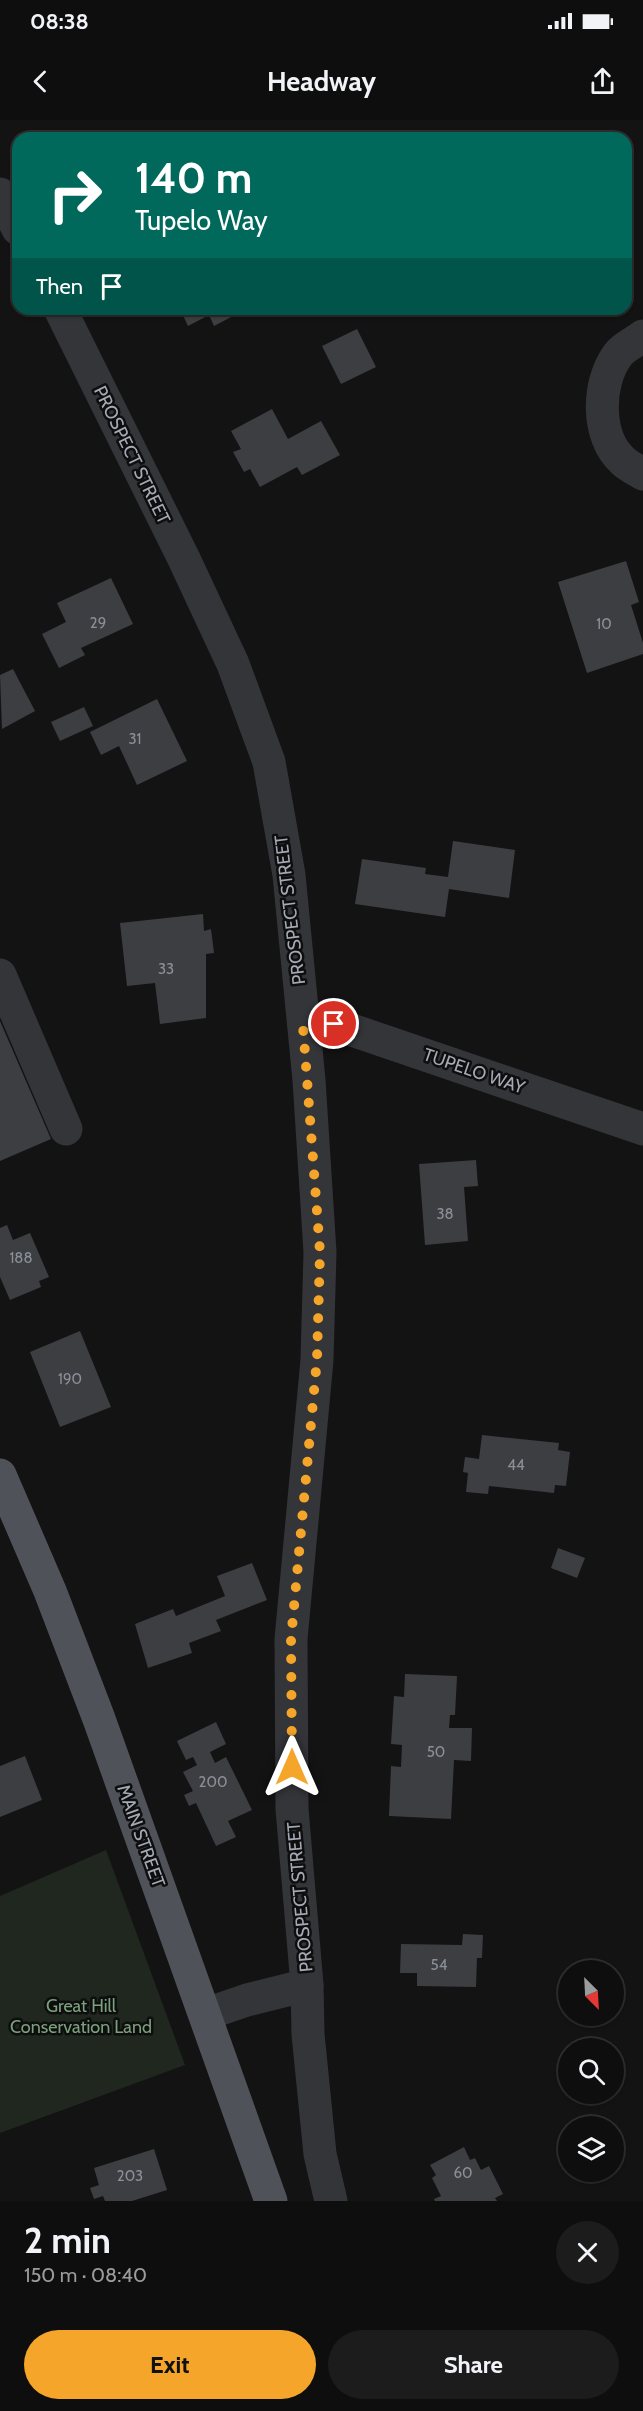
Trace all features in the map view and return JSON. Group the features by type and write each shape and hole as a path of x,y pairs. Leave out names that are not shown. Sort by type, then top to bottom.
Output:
{"main road":[{"name":"MAIN STREET","path":"0,1475 50,1591 95,1708 271,2201"}],"street":[{"path":"0,194 12,217"},
{"name":"PROSPECT STREET","path":"63,315 233,663 269,762 289,875 320,1252 317,1359 291,1639 292,1809 307,1985 308,2034 320,2154 332,2201"},
{"path":"643,336 617,355 605,383 601,412 609,442 622,461 643,474"},
{"path":"1,978 66,1129"},
{"name":"TUPELO WAY","path":"303,1026 334,1024 643,1128"},
{"path":"206,2014 247,2000 307,1985"}],"green space":[{"name":"Great Hill Conservation Land","path":"106,1850 185,2065 0,2133 0,1896"}],"building":[{"path":"183,315 209,315 188,326"},
{"path":"209,315 235,315 214,326"},
{"path":"357,329 376,367 341,384 322,346"},
{"path":"272,409 288,439 321,421 340,455 302,475 297,467 260,487 250,469 244,472 233,452 241,449 231,431"},
{"path":"626,561 639,602 631,605 643,643 643,654 587,673 558,582"},
{"path":"111,578 133,624 81,648 85,655 59,668 42,634 66,622 57,603"},
{"path":"13,669 35,711 2,729 0,675"},
{"path":"157,699 187,761 137,785 119,746 101,755 90,732"},
{"path":"84,707 93,726 60,741 51,722"},
{"path":"453,841 515,850 509,898 449,889 445,917 355,904 362,859 426,868 425,874 448,877"},
{"path":"203,914 204,931 211,929 214,953 206,954 206,1018 160,1024 155,983 127,986 120,923"},
{"path":"0,1021 51,1139 0,1161"},
{"path":"476,1160 478,1186 464,1187 468,1241 425,1245 419,1164"},
{"path":"7,1225 13,1240 30,1233 49,1277 39,1281 41,1287 10,1300 0,1277 0,1228"},
{"path":"80,1331 111,1407 60,1427 30,1352"},
{"path":"482,1435 559,1443 558,1450 570,1452 566,1486 555,1485 554,1493 489,1486 488,1494 466,1492 468,1473 463,1472 465,1457 479,1459"},
{"path":"558,1548 585,1558 577,1578 551,1568"},
{"path":"252,1563 267,1600 216,1620 221,1631 189,1643 192,1653 148,1668 135,1624 173,1609 176,1616 225,1596 217,1576"},
{"path":"405,1674 457,1676 455,1715 450,1715 449,1728 472,1728 471,1761 454,1760 451,1819 389,1816 391,1766 401,1767 402,1745 391,1744 394,1696 404,1697"},
{"path":"216,1722 226,1744 210,1752 215,1763 226,1757 252,1810 228,1821 236,1837 216,1846 196,1803 189,1806 184,1795 193,1791 183,1772 197,1765 193,1757 186,1760 177,1741"},
{"path":"25,1756 42,1800 0,1817 0,1766"},
{"path":"463,1934 483,1935 482,1958 477,1958 476,1987 417,1986 417,1973 400,1973 401,1944 462,1945"},
{"path":"464,2147 470,2160 475,2158 481,2170 489,2166 503,2194 495,2198 497,2201 435,2201 434,2199 441,2196 432,2178 436,2175 430,2165"},
{"path":"154,2149 167,2190 132,2201 105,2201 103,2196 94,2199 90,2188 99,2185 94,2168"}],"route":[{"path":"292,1767 291,1639 317,1359 320,1252 309,1080 303,1026 334,1024"}]}
